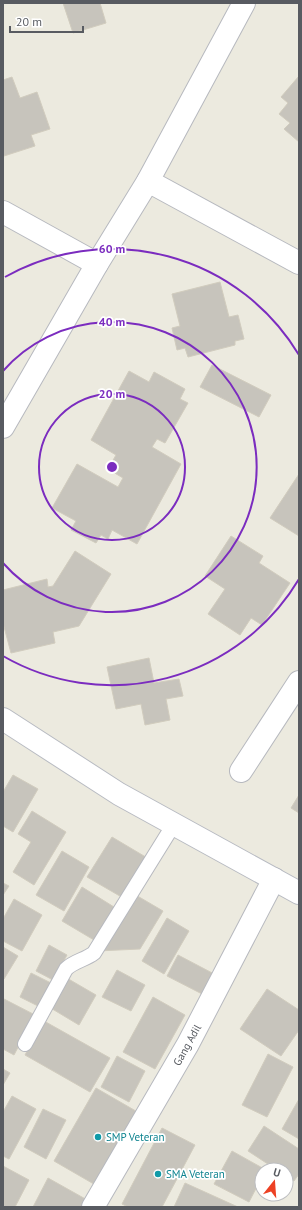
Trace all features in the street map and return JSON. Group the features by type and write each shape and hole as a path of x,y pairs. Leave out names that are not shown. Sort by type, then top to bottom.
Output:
{"street":[{"path":"3,427 97,264 148,181 244,3"},
{"path":"148,181 299,263"},
{"path":"3,212 97,264"},
{"path":"241,771 299,682"},
{"path":"3,720 119,794 299,893"},
{"name":"Gang Adil","path":"93,1207 188,1044 274,879"}],"lane":[{"path":"25,1044 66,969 71,964 94,953 174,824"}],"building":[{"path":"63,3 100,3 106,23 73,33"},
{"path":"299,76 299,142 284,129 290,123 279,114 288,103 281,97"},
{"path":"12,77 20,98 37,92 50,129 31,135 35,146 4,156 3,80"},
{"path":"220,282 229,317 238,315 244,339 235,341 235,345 188,357 185,348 177,350 172,328 180,326 172,294"},
{"path":"212,365 271,395 259,417 200,387"},
{"path":"129,371 149,382 154,372 185,389 180,399 188,403 165,443 157,439 152,447 181,464 137,544 112,530 108,539 101,535 96,543 71,530 76,521 52,508 77,464 118,487 123,478 108,469 116,455 91,440"},
{"path":"299,474 299,536 270,518"},
{"path":"231,536 263,556 259,563 290,583 262,625 251,618 240,635 208,614 225,589 205,576"},
{"path":"75,551 111,574 79,626 53,632 55,643 11,653 3,623 3,590 47,579 48,587 53,586"},
{"path":"149,658 154,683 179,679 183,696 166,699 170,720 145,725 141,704 116,709 107,667"},
{"path":"13,775 38,789 13,832 3,826 3,792"},
{"path":"299,795 299,813 291,808"},
{"path":"32,811 66,832 34,885 13,872 31,842 18,834"},
{"path":"112,837 149,859 125,899 87,877"},
{"path":"62,851 89,867 64,911 36,895"},
{"path":"3,883 9,886 3,895"},
{"path":"82,887 114,907 94,940 62,921"},
{"path":"134,894 163,911 140,949 97,951"},
{"path":"14,899 42,915 22,951 3,941 3,919"},
{"path":"167,918 189,931 164,974 142,961"},
{"path":"49,945 67,955 53,980 36,971"},
{"path":"3,947 18,956 4,979 3,978"},
{"path":"178,955 216,975 206,996 167,976"},
{"path":"117,970 145,985 131,1011 102,997"},
{"path":"31,973 51,983 40,1007 20,997"},
{"path":"65,977 96,995 79,1025 49,1007"},
{"path":"267,989 299,1010 299,1030 281,1056 240,1029"},
{"path":"153,997 185,1015 155,1069 123,1052"},
{"path":"4,999 35,1015 14,1055 3,1049"},
{"path":"44,1021 110,1058 90,1092 25,1055"},
{"path":"268,1054 293,1067 267,1117 242,1105"},
{"path":"117,1056 145,1071 129,1102 101,1087"},
{"path":"3,1069 10,1073 3,1085"},
{"name":"SMP Veteran","path":"96,1088 141,1114 99,1187 54,1161"},
{"path":"12,1096 36,1109 9,1159 3,1156 3,1112"},
{"path":"299,1099 299,1139 282,1129"},
{"path":"43,1109 66,1120 46,1159 24,1147"},
{"path":"264,1126 299,1149 299,1174 294,1181 294,1162 265,1162 248,1151"},
{"name":"SMA Veteran","path":"162,1128 195,1145 162,1207 128,1207 122,1204"},
{"path":"232,1151 254,1163 254,1192 249,1202 214,1184"},
{"path":"3,1166 29,1180 15,1207 3,1207"},
{"path":"48,1178 89,1201 85,1207 33,1207"},
{"path":"185,1183 238,1207 174,1207"}],"place":[{"name":"SMP Veteran","path":"98,1137"},
{"name":"SMA Veteran","path":"158,1174"}]}
